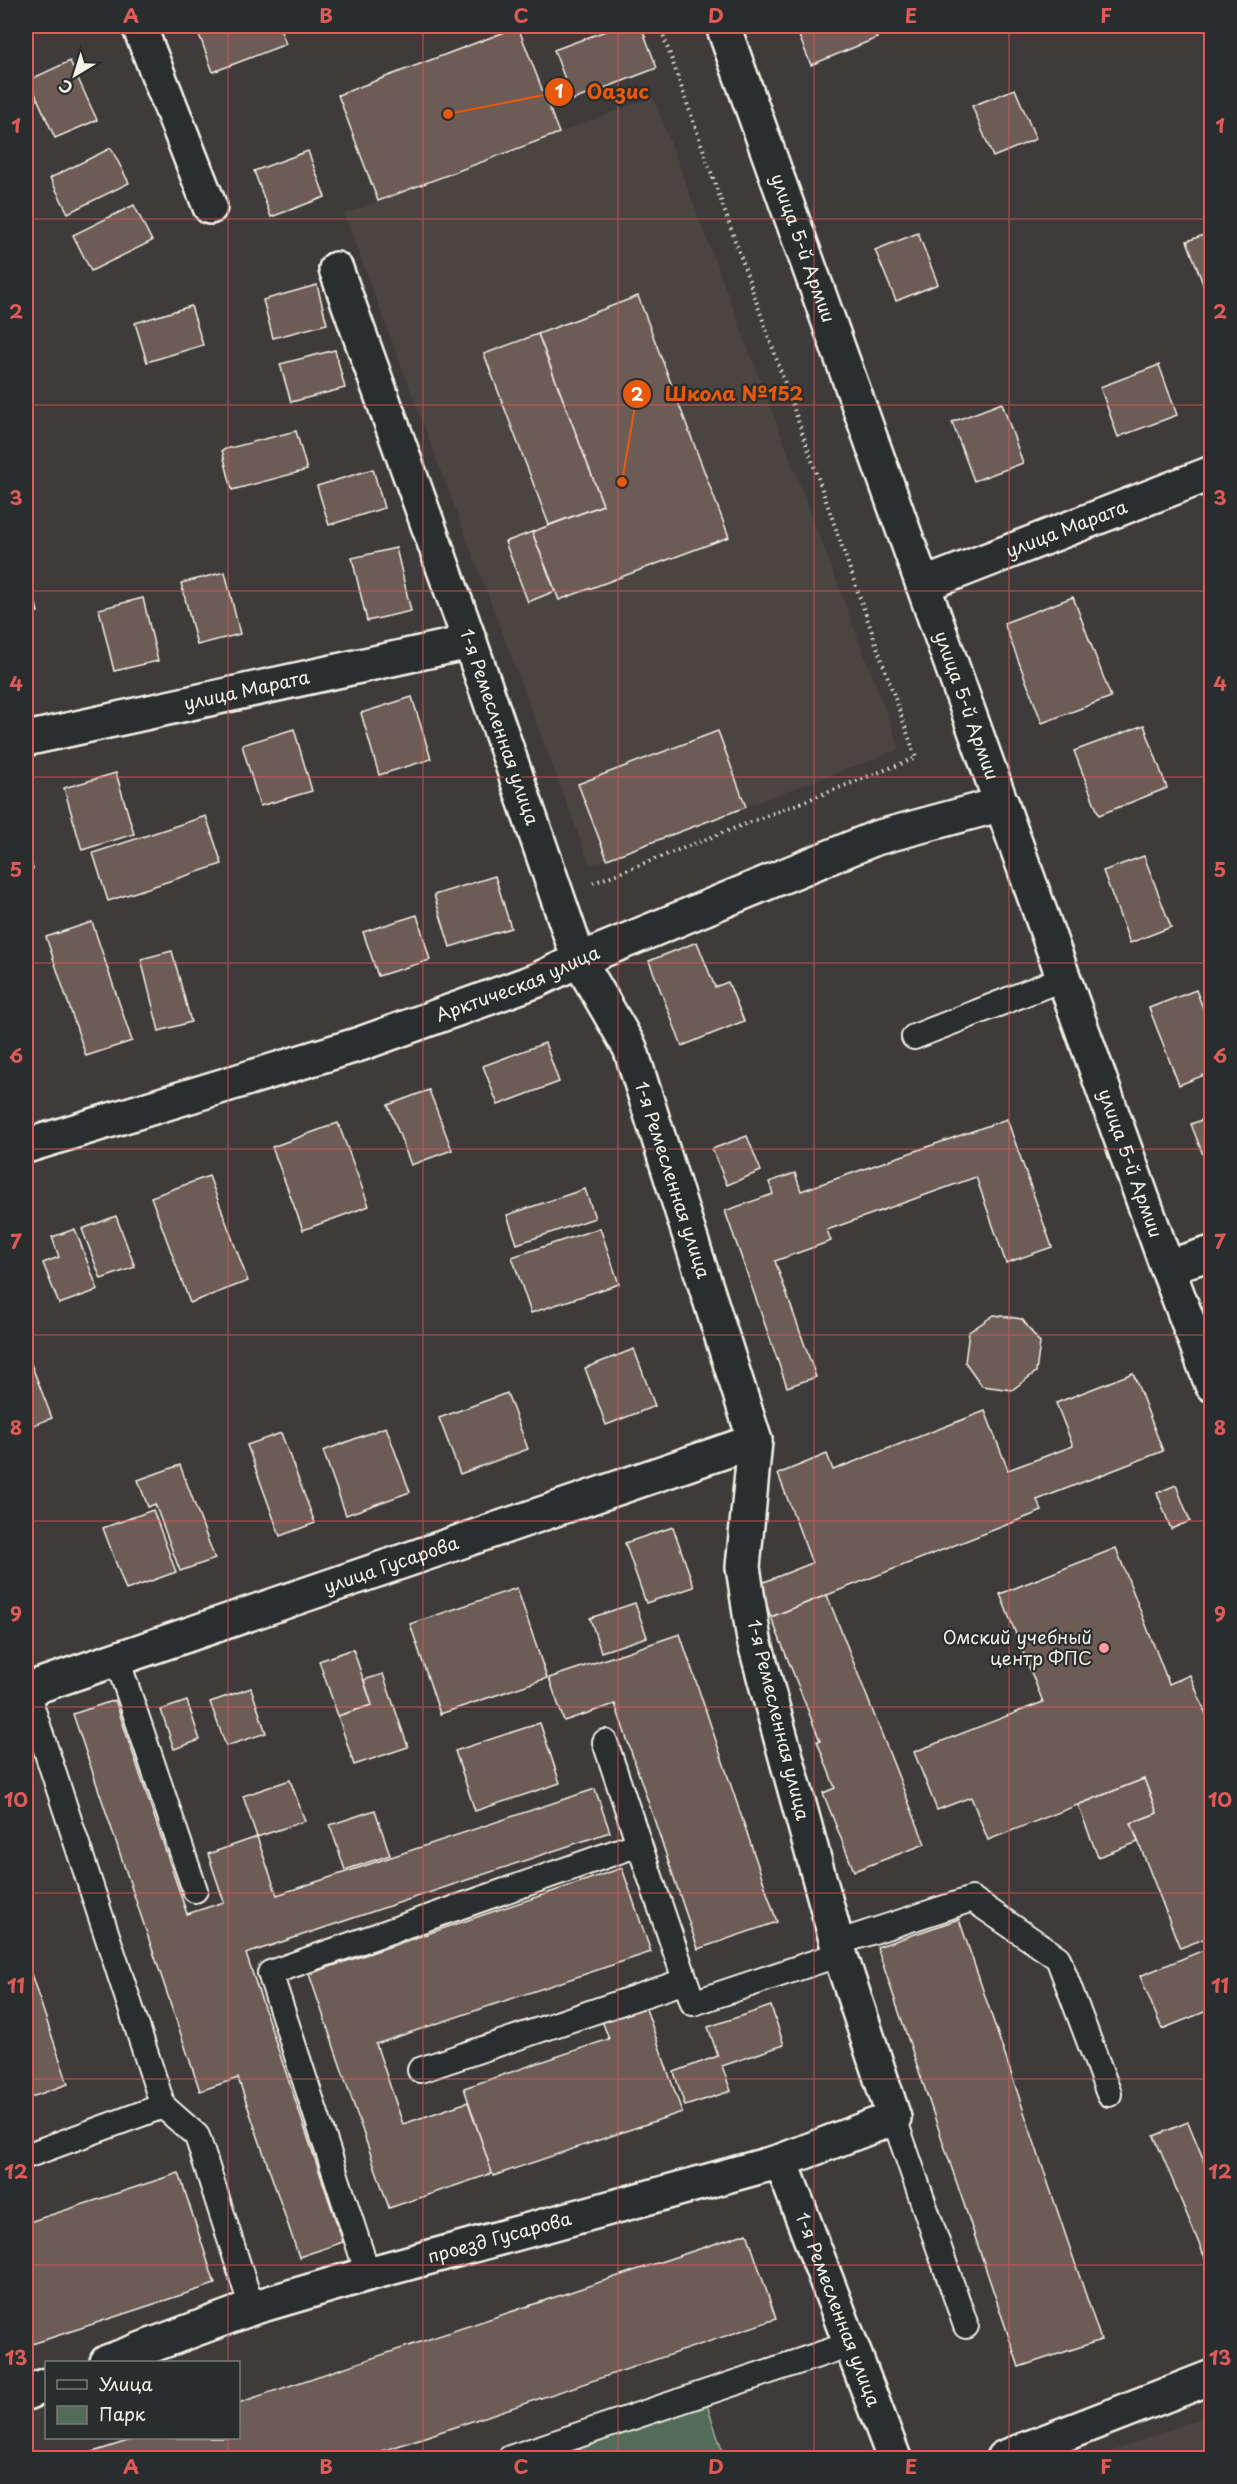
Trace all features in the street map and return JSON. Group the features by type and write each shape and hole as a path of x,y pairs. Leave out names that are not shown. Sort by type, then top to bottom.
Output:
{"street":[{"path":"139,26 210,207"},
{"name":"улица 5-й Армии","path":"723,26 1167,1267 1212,1385"},
{"name":"1-я Ремесленная улица","path":"336,269 470,642 579,960 630,1048 756,1441 743,1567 754,1640 839,1948 894,2118"},
{"name":"улица Марата","path":"923,585 1212,473"},
{"name":"улица Марата","path":"26,739 470,642"},
{"name":"Арктическая улица","path":"26,1146 360,1044 535,981 579,960 876,838 1002,804"},
{"path":"1167,1267 1212,1253"},
{"name":"улица Гусарова","path":"26,1690 756,1441"},
{"name":"проезд Гусарова","path":"110,2361 252,2308 782,2161 894,2118"},
{"name":"1-я Ремесленная улица","path":"782,2161 894,2458"},
{"path":"1003,2458 1212,2377"},
{"path":"26,2393 45,2385"}],"lane":[{"path":"915,1036 1064,978"},
{"path":"117,1659 195,1890"},
{"path":"26,1690 163,2106 197,2136 252,2308"},
{"path":"605,1743 693,2003 972,1899 1058,1958 1109,2094"},
{"path":"368,2274 270,1973 639,1844"},
{"path":"420,2070 685,1981"},
{"path":"26,2156 163,2106"},
{"path":"894,2118 966,2326"},
{"path":"510,2458 851,2344"}],"path":[{"path":"558,896 916,758 660,26"}],"shaded area":[{"path":"653,97 900,749 590,865 344,214"},
{"path":"1211,2414 1211,2458 1094,2458"}],"green space":[{"path":"707,2405 725,2458 548,2458"}],"building":[{"path":"196,26 279,26 286,44 213,72"},
{"path":"619,26 641,26 657,68 573,100 554,50"},
{"path":"795,26 872,26 877,38 811,65"},
{"path":"518,27 559,133 378,201 338,95"},
{"path":"70,61 97,120 55,138 29,80"},
{"path":"1015,89 1036,139 993,157 972,106"},
{"path":"111,148 129,183 68,213 50,178"},
{"path":"308,151 325,197 271,217 254,171"},
{"path":"134,205 152,241 91,271 73,235"},
{"path":"1212,232 1212,299 1209,300 1187,241"},
{"path":"918,233 938,284 896,301 875,250"},
{"path":"317,285 327,324 273,338 263,300"},
{"path":"638,296 729,537 559,600 532,532 603,505 538,334"},
{"path":"191,306 203,345 147,362 135,323"},
{"path":"538,334 603,505 549,525 484,354"},
{"path":"335,350 345,388 291,402 280,364"},
{"path":"1159,365 1177,415 1118,437 1100,387"},
{"path":"1002,403 1023,463 974,481 952,422"},
{"path":"296,431 307,470 232,490 222,450"},
{"path":"373,469 384,508 329,525 317,486"},
{"path":"532,532 555,591 528,602 505,542"},
{"path":"396,548 411,611 367,621 352,558"},
{"path":"26,562 38,612 26,615"},
{"path":"225,572 240,634 197,645 181,583"},
{"path":"1073,597 1111,697 1042,723 1004,623"},
{"path":"143,598 158,661 114,671 99,609"},
{"path":"412,697 431,759 379,775 361,713"},
{"path":"1144,725 1167,788 1099,815 1074,751"},
{"path":"294,729 312,791 260,806 242,745"},
{"path":"718,731 746,807 607,859 578,784"},
{"path":"116,773 134,834 82,850 64,788"},
{"path":"206,816 222,864 108,901 93,853"},
{"path":"26,843 33,869 26,872"},
{"path":"1144,856 1171,927 1130,943 1103,871"},
{"path":"495,876 511,928 450,947 434,895"},
{"path":"417,915 430,960 378,976 363,932"},
{"path":"92,922 132,1041 86,1056 46,937"},
{"path":"697,942 715,987 728,982 744,1021 682,1046 649,961"},
{"path":"172,951 191,1022 159,1031 141,959"},
{"path":"1196,990 1212,1031 1212,1072 1179,1085 1149,1008"},
{"path":"545,1043 559,1082 498,1105 483,1066"},
{"path":"429,1090 452,1150 411,1165 388,1105"},
{"path":"1212,1116 1212,1178 1191,1124"},
{"path":"1007,1119 1052,1247 1006,1263 976,1177 827,1230 831,1241 775,1261 816,1377 787,1387 725,1211 773,1194 769,1182 795,1173 801,1191"},
{"path":"338,1123 369,1206 303,1230 272,1147"},
{"path":"747,1136 761,1171 727,1185 712,1149"},
{"path":"209,1176 248,1281 190,1303 151,1197"},
{"path":"585,1189 595,1218 517,1244 507,1215"},
{"path":"116,1216 135,1267 101,1279 82,1229"},
{"path":"600,1228 619,1284 531,1313 512,1257"},
{"path":"75,1229 98,1290 59,1304 43,1263 59,1257 52,1237"},
{"path":"994,1315 1022,1319 1040,1343 1036,1372 1012,1390 982,1386 965,1362 969,1332"},
{"path":"634,1349 655,1406 606,1425 585,1368"},
{"path":"26,1351 52,1418 26,1428"},
{"path":"1133,1373 1163,1451 1037,1500 1042,1511 771,1617 759,1584 812,1563 778,1474 827,1454 833,1470 985,1411 1008,1470 1073,1446 1056,1403"},
{"path":"507,1393 528,1449 460,1474 439,1418"},
{"path":"386,1427 410,1492 346,1515 323,1451"},
{"path":"281,1433 315,1523 280,1536 247,1445"},
{"path":"180,1465 215,1559 180,1571 155,1504 148,1507 138,1480"},
{"path":"1176,1485 1190,1521 1171,1529 1157,1493"},
{"path":"153,1510 176,1572 126,1590 103,1528"},
{"path":"673,1527 694,1587 646,1603 625,1543"},
{"path":"1116,1548 1169,1684 1190,1675 1212,1729 1212,1936 1180,1948 1131,1823 1157,1813 1144,1779 988,1840 971,1797 937,1810 914,1752 1043,1702 1000,1594"},
{"path":"517,1588 547,1678 440,1714 410,1624"},
{"path":"827,1595 925,1844 854,1871 823,1793 835,1788 817,1741 820,1741 771,1617"},
{"path":"635,1603 647,1637 601,1652 590,1618"},
{"path":"680,1634 777,1922 698,1949 615,1704 564,1721 549,1678"},
{"path":"353,1649 372,1705 338,1716 319,1661"},
{"path":"383,1674 408,1747 354,1765 338,1716 372,1705 364,1680"},
{"path":"251,1688 266,1733 226,1746 210,1702"},
{"path":"115,1700 187,1914 224,1902 208,1854 257,1837 277,1895 595,1789 610,1832 246,1954 343,2242 299,2257 238,2078 200,2091 73,1714"},
{"path":"187,1701 200,1740 174,1749 161,1710"},
{"path":"540,1723 560,1783 475,1811 455,1751"},
{"path":"1144,1779 1157,1813 1131,1823 1138,1842 1098,1857 1078,1805"},
{"path":"290,1780 305,1821 257,1837 243,1796"},
{"path":"375,1810 390,1855 345,1870 330,1825"},
{"path":"622,1868 651,1952 376,2044 403,2124 468,2102 493,2173 389,2208 309,1974"},
{"path":"959,1919 1101,2340 1019,2367 877,1947"},
{"path":"1211,1947 1212,2009 1162,2029 1140,1976"},
{"path":"26,1959 68,2084 26,2099"},
{"path":"644,2003 682,2112 493,2176 464,2088 609,2039 601,2018"},
{"path":"771,2006 784,2045 722,2066 731,2091 685,2106 674,2072 718,2056 708,2027"},
{"path":"1188,2122 1212,2180 1212,2250 1203,2253 1154,2136"},
{"path":"179,2173 215,2284 26,2346 26,2223"},
{"path":"747,2233 776,2319 361,2458 74,2458 134,2439 240,2439 240,2402"},
{"path":"1212,2250 1212,2274 1203,2253"}],"place":[{"name":"Оазис","path":"448,114"},
{"name":"Школа №152","path":"622,482"},
{"name":"Омский учебный центр ФПС","path":"1104,1648"}]}
